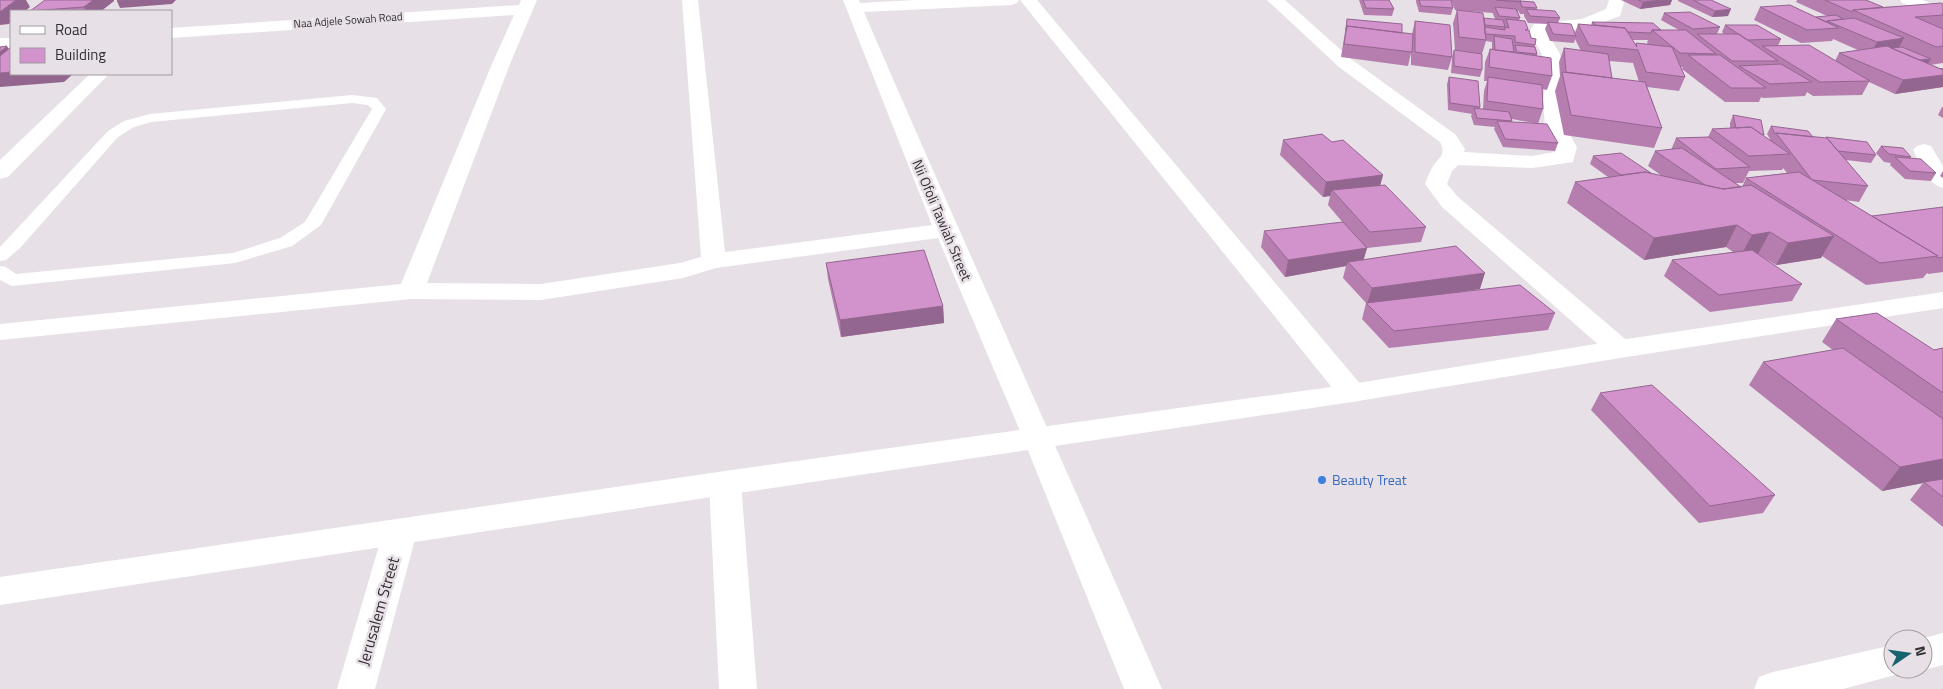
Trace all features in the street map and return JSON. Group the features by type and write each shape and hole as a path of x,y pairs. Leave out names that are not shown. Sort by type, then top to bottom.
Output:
{"street":[{"path":"690,0 714,261"},
{"path":"852,4 1011,0"},
{"path":"1028,0 1352,393"},
{"path":"1275,0 1345,63 1449,139 1454,149 1452,158 1442,169 1436,184 1450,202 1620,349"},
{"path":"1452,158 1532,162 1565,157 1567,146 1555,127 1552,100 1556,77 1551,54 1538,32 1540,28 1585,24 1614,12 1617,0"},
{"path":"1916,3 1943,4"},
{"path":"1916,3 1943,14"},
{"path":"411,290 501,64 527,4"},
{"name":"Naa Adjele Sowah Road","path":"172,33 527,4"},
{"name":"Nii Ofoli Tawiah Street","path":"852,4 946,230 1038,438 1143,689"},
{"path":"0,172 99,75"},
{"path":"1924,150 1938,177 1943,181"},
{"path":"0,332 411,290 541,292 665,274 714,261 946,230"},
{"path":"0,591 725,483 1352,393 1620,349 1943,300"},
{"path":"725,483 738,689"},
{"name":"Jerusalem Street","path":"356,689 400,532"},
{"path":"1773,689 1883,663"}],"lane":[{"path":"0,256 14,244 112,134 129,124 150,118 352,99 372,101 380,109 312,225 286,242 235,258 145,268 12,280 0,271"}],"building":[{"path":"0,0 16,0 0,12"},
{"path":"45,0 93,0 84,7 31,10"},
{"path":"1363,0 1389,0 1394,9 1366,8"},
{"path":"1419,0 1451,0 1453,8 1421,6"},
{"path":"1496,0 1520,0 1521,2"},
{"path":"1638,0 1662,0 1643,2"},
{"path":"1693,0 1711,0 1731,9 1715,11"},
{"path":"1825,0 1866,0 1883,7 1853,10 1852,12"},
{"path":"1520,1 1534,2 1537,8 1522,7"},
{"path":"1943,4 1943,15 1915,17 1943,29 1943,46 1936,47 1853,10"},
{"path":"1790,5 1839,28 1807,30 1760,7"},
{"path":"1495,7 1516,9 1520,18 1499,16"},
{"path":"1526,9 1555,11 1560,18 1530,16"},
{"path":"1457,10 1483,13 1486,40 1459,37"},
{"path":"1690,12 1720,27 1693,29 1664,13"},
{"path":"1836,15 1843,19 1826,22 1816,17"},
{"path":"1484,18 1503,20 1505,27 1485,25"},
{"path":"1854,18 1904,38 1877,42 1827,21"},
{"path":"1347,19 1402,24 1402,33 1347,26 1346,30"},
{"path":"1506,19 1525,21 1528,29 1525,30 1529,30 1531,38 1536,39 1535,45 1515,42 1515,36 1485,34 1485,27 1505,30 1505,27 1509,28"},
{"path":"1415,21 1450,25 1452,57 1415,52"},
{"path":"1548,22 1571,24 1576,36 1553,34"},
{"path":"1592,22 1653,23 1661,30 1652,30 1651,33 1628,32 1625,28 1596,25"},
{"path":"1578,24 1625,28 1637,47 1636,43 1672,47 1685,77 1646,72 1638,50 1589,45"},
{"path":"1725,25 1757,25 1781,39 1747,40"},
{"path":"1347,26 1413,34 1412,52 1344,44"},
{"path":"1652,30 1686,30 1716,54 1680,53"},
{"path":"1697,34 1739,34 1778,61 1732,61"},
{"path":"1494,36 1512,39 1514,52 1495,50"},
{"path":"1515,45 1535,47 1537,54 1517,52"},
{"path":"1809,45 1870,81 1820,82 1762,46"},
{"path":"7,46 0,52 0,47"},
{"path":"1887,46 1943,70 1943,75 1903,80 1839,53"},
{"path":"1902,47 1931,59 1919,60 1891,48"},
{"path":"10,48 10,72 0,73 0,56"},
{"path":"1564,48 1608,54 1612,78 1566,72"},
{"path":"1490,49 1551,58 1552,76 1489,67"},
{"path":"1454,50 1482,54 1482,70 1454,66"},
{"path":"1688,55 1720,55 1766,88 1731,88"},
{"path":"1781,64 1812,82 1770,84 1739,66"},
{"path":"1562,72 1645,82 1662,128 1571,115"},
{"path":"1449,77 1478,81 1480,107 1450,103"},
{"path":"1488,77 1542,85 1543,109 1487,101"},
{"path":"1474,108 1509,112 1512,121 1477,118"},
{"path":"1733,115 1761,120 1764,135 1751,127 1736,128"},
{"path":"1497,121 1547,124 1558,143 1505,139"},
{"path":"1771,126 1808,131 1813,137 1775,134"},
{"path":"1751,127 1790,154 1749,156 1712,129"},
{"path":"1776,133 1827,138 1868,186 1812,180"},
{"path":"1322,134 1332,142 1343,140 1383,175 1326,182 1283,140"},
{"path":"1709,137 1750,167 1716,169 1676,138"},
{"path":"1826,137 1867,142 1876,155 1838,151"},
{"path":"1881,146 1903,148 1911,157 1889,154"},
{"path":"1682,148 1741,187 1723,189 1705,185 1655,151"},
{"path":"1621,153 1651,173 1621,175 1593,156"},
{"path":"1895,157 1921,159 1936,173 1910,171"},
{"path":"1645,172 1723,189 1751,185 1834,236 1788,243 1770,232 1752,235 1737,225 1654,238 1575,182"},
{"path":"1799,172 1938,256 1880,263 1746,178"},
{"path":"1385,185 1426,227 1370,232 1332,190"},
{"path":"1943,207 1943,257 1939,258 1872,216"},
{"path":"1343,222 1367,248 1288,260 1264,231"},
{"path":"1456,246 1485,273 1372,288 1348,262"},
{"path":"924,250 943,306 840,320 826,263"},
{"path":"1752,250 1802,284 1719,295 1672,260"},
{"path":"1520,285 1555,313 1394,331 1366,303"},
{"path":"1877,313 1934,350 1943,348 1943,393 1836,319"},
{"path":"1843,348 1943,419 1943,459 1900,467 1763,362"},
{"path":"1652,385 1775,495 1710,506 1600,393"},
{"path":"1943,479 1943,497 1924,482"}],"place":[{"name":"Beauty Treat","path":"1322,480"}]}
